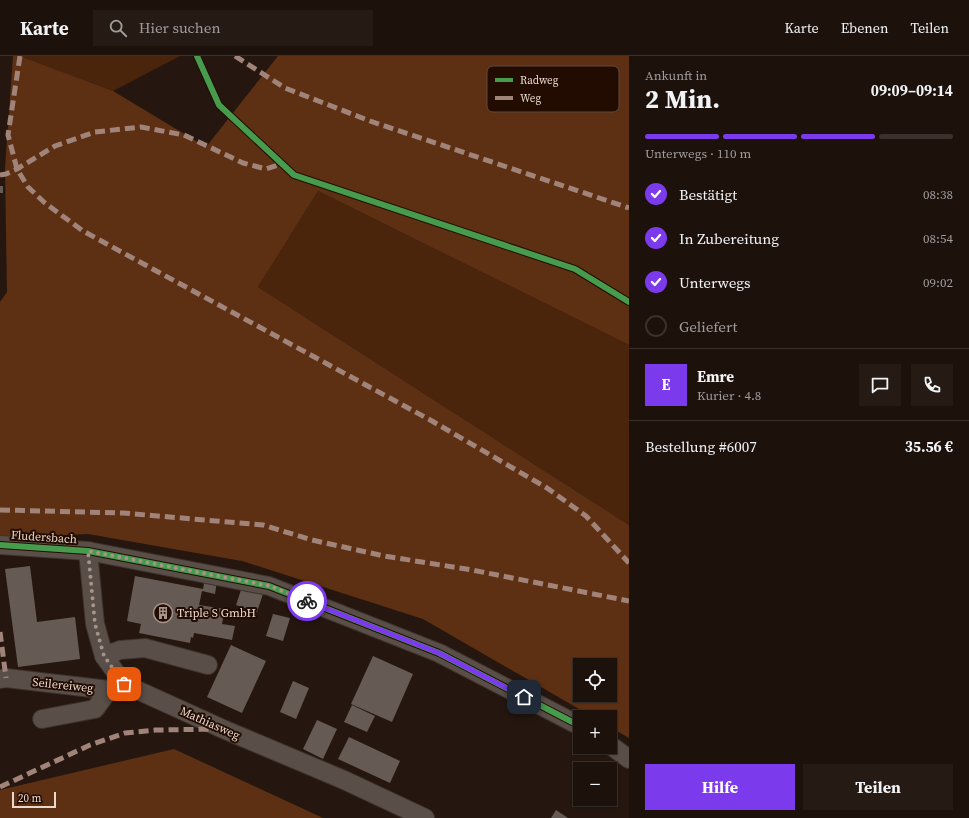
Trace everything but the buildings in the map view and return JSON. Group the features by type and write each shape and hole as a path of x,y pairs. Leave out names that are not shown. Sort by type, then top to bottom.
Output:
{"street":[{"name":"Fludersbach","path":"0,545 88,551 270,586 439,653 573,722"},
{"path":"42,719 95,709 116,687 104,656 95,624 88,551"},
{"path":"104,656 120,650 145,648 208,665"},
{"name":"Seilereiweg","path":"0,679 6,678 116,687"},
{"name":"Mathiasweg","path":"116,687 223,729 344,780 426,818"},
{"path":"617,751 629,759"}],"shaded area":[{"path":"13,56 20,56 113,91 206,147 278,56 629,56 629,345 318,191 258,287 629,525 629,738 617,731 617,710 581,710 423,619 242,561 88,534 0,538 0,302 7,292 5,168"},
{"path":"20,56 180,56 113,91"},
{"path":"318,191 629,345 629,525 258,287"},
{"path":"174,749 323,818 0,818 0,790"}],"marked path":[{"path":"20,56 8,135 17,169 28,187 45,203 83,231 432,421 547,488 586,516 629,563"},
{"path":"235,56 285,88 370,121 629,208"},
{"path":"0,175 17,169 55,146 95,132 141,127 184,135 243,163 266,169 282,164"},
{"path":"0,510 123,513 263,525 312,540 384,556 472,570 629,601"},
{"path":"0,632 6,678"},
{"path":"0,787 90,745 125,733 156,730 223,729"}],"cycle path":[{"path":"197,56 219,105 294,175 575,269 629,302"},
{"path":"0,545 88,551 269,586 439,653 573,722"}],"way so far":[{"path":"124,684 104,656 95,624 88,551 270,586 307,601"}],"place":[{"name":"Triple S GmbH","path":"163,613"}],"route":[{"path":"307,601 439,653 524,697"}]}
